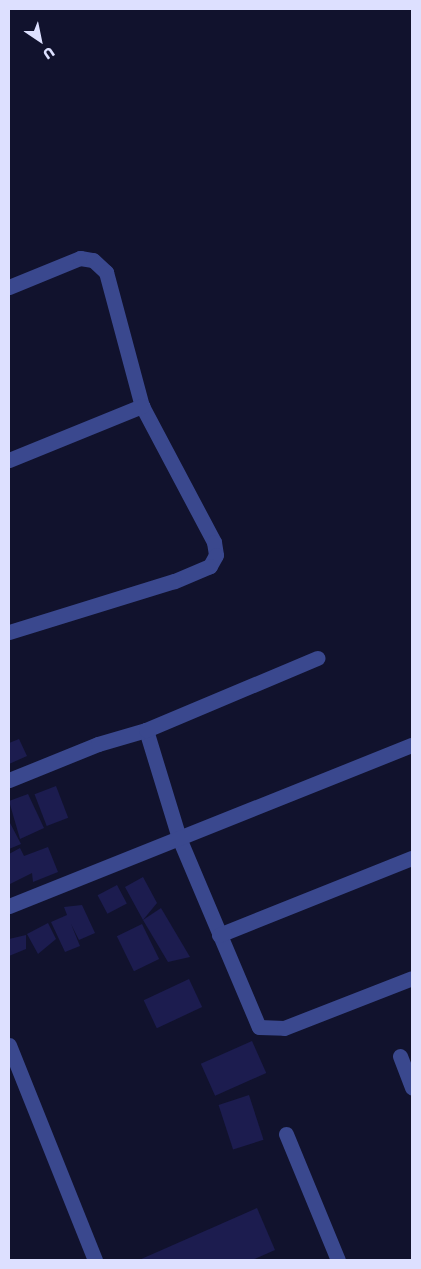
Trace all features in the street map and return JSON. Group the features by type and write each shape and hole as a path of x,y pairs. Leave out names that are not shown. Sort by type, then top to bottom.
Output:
{"street":[{"path":"9,287 80,258 100,265 110,281 142,406 214,542 216,555 210,566 174,582 9,632"},
{"path":"9,460 142,406"},
{"path":"9,780 98,744 146,730 317,658"},
{"path":"146,730 179,838 253,1018 259,1027 268,1030 284,1028 412,978"},
{"path":"9,906 412,745"},
{"path":"219,935 412,858"},
{"path":"9,1045 95,1260"},
{"path":"400,1056 412,1088"},
{"path":"286,1134 338,1260"}],"building":[{"path":"19,739 27,756 9,764 9,743"},
{"path":"56,786 68,818 47,826 35,794"},
{"path":"28,794 44,828 20,839 9,801"},
{"path":"9,821 21,844 9,849"},
{"path":"48,847 58,872 33,882 32,873 10,884 9,854 20,848 24,856"},
{"path":"143,877 157,903 143,920 125,887"},
{"path":"117,885 127,904 107,914 98,895"},
{"path":"82,905 95,933 79,940 71,924 80,946 65,952 51,922 67,915 64,907"},
{"path":"161,908 190,957 168,962 143,920"},
{"path":"48,923 56,939 38,954 27,934"},
{"path":"142,924 159,959 134,971 117,936"},
{"path":"26,935 26,949 9,956 9,939"},
{"path":"189,979 202,1007 157,1028 144,1000"},
{"path":"252,1041 266,1073 215,1096 201,1064"},
{"path":"249,1095 264,1140 233,1150 219,1105"},
{"path":"257,1208 275,1250 252,1260 139,1260"}]}
